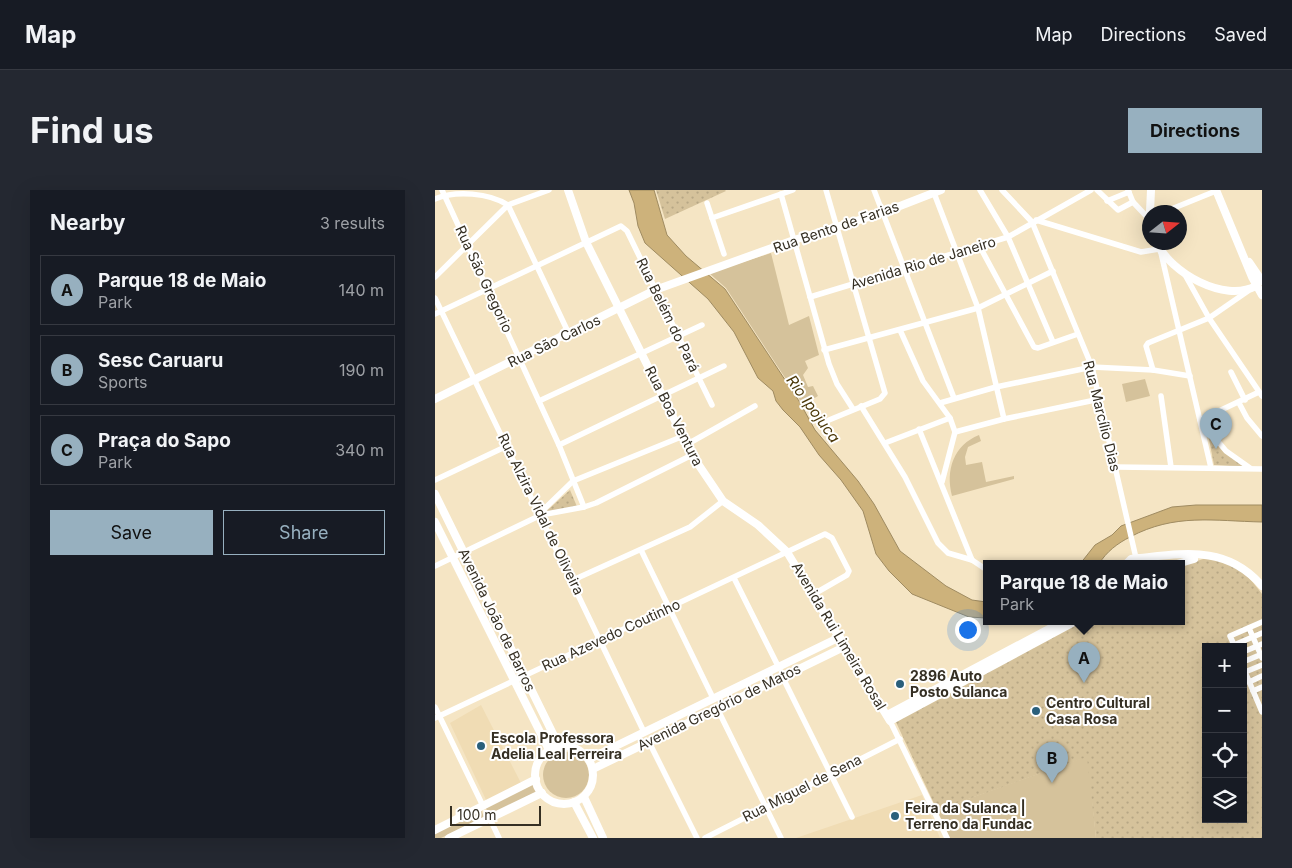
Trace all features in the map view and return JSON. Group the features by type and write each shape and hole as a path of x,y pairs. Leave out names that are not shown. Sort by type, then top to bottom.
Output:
{"street":[{"path":"435,277 509,205 549,190"},
{"name":"Rua Boa Ventura","path":"568,190 585,242 691,455 723,501 759,525 787,552"},
{"path":"712,218 793,190"},
{"path":"825,190 885,390 884,396 829,420"},
{"path":"874,190 881,213 953,398"},
{"path":"980,190 1008,238 1053,342"},
{"path":"1002,190 1034,221 1141,252 1150,250"},
{"name":"Avenida Rio de Janeiro","path":"810,297 903,270 955,252 1008,238 1034,221 1091,190"},
{"path":"1097,190 1118,210 1133,202"},
{"path":"1150,205 1151,190"},
{"path":"1181,205 1216,190 1239,247 1259,284 1262,295"},
{"path":"937,191 955,252 978,308 1004,419"},
{"name":"Rua Bento de Farias","path":"673,283 794,240 881,213 937,191"},
{"path":"1107,200 1129,191 1133,202 1142,210"},
{"path":"435,199 443,192 489,196 509,205 569,334"},
{"name":"Rua São Gregorio","path":"443,192 559,445 584,507"},
{"path":"781,194 824,350 833,375 853,409"},
{"path":"707,203 724,254"},
{"name":"Rua Marcílio Dias","path":"1034,221 1092,367 1132,541 1138,558"},
{"name":"Rua Belém do Pará","path":"585,242 621,226 627,231 712,405"},
{"path":"435,314 585,242"},
{"path":"979,245 1005,296 1036,348 1078,334"},
{"path":"1160,250 1211,468"},
{"path":"1161,250 1183,270 1205,285 1221,292 1248,291"},
{"path":"824,350 978,308 1053,270"},
{"path":"1183,270 1209,318 1261,394 1200,420"},
{"name":"Rua São Carlos","path":"435,399 655,290 673,283"},
{"path":"1153,370 1146,346 1153,340 1209,318 1259,284"},
{"name":"Rua Alzira Vidal de Oliveira","path":"435,298 573,580 644,732"},
{"path":"539,401 701,325"},
{"path":"900,330 923,382 950,418 955,432 942,482"},
{"path":"559,445 724,366"},
{"path":"940,403 996,387 1092,367 1153,370 1190,376"},
{"path":"1231,372 1245,400"},
{"path":"1161,396 1171,467"},
{"path":"955,432 1004,419 1100,399"},
{"path":"1239,403 1247,418 1262,436"},
{"path":"685,445 755,406"},
{"path":"861,406 905,477 938,543 948,553 972,560 983,567"},
{"path":"885,443 950,418"},
{"path":"1200,420 1226,451 1251,469"},
{"path":"919,429 972,560"},
{"path":"435,566 540,514 573,481 681,437"},
{"path":"435,480 507,446"},
{"path":"540,514 584,507 619,492 691,455"},
{"path":"1116,467 1262,469"},
{"name":"Avenida João de Barros","path":"435,494 559,746"},
{"path":"573,580 690,527 723,501"},
{"name":"Avenida João de Barros","path":"435,522 549,750"},
{"name":"Rua Azevedo Coutinho","path":"437,717 734,578 823,533 832,538 848,566 847,575 814,594"},
{"path":"641,550 713,698"},
{"name":"Avenida Rui Limeira Rosal","path":"787,552 846,646 888,718"},
{"path":"1185,562 1203,556"},
{"path":"1134,560 1138,558 1203,556 1231,560 1251,573 1262,586"},
{"path":"1138,558 1142,560"},
{"path":"734,578 778,666"},
{"path":"1234,643 1231,636 1262,622"},
{"path":"888,718 1057,625"},
{"path":"888,718 1068,625"},
{"path":"1247,661 1262,656 1259,645 1249,628"},
{"path":"1241,643 1262,633"},
{"name":"Avenida Gregório de Matos","path":"589,759 840,637"},
{"path":"1247,650 1259,645"},
{"name":"Avenida Gregório de Matos","path":"593,769 846,646"},
{"path":"1247,668 1262,665"},
{"path":"782,676 852,817"},
{"path":"1249,682 1262,676"},
{"path":"1247,677 1259,699 1262,710"},
{"path":"1253,691 1262,687"},
{"path":"435,706 437,717 483,806"},
{"path":"717,708 781,838"},
{"path":"888,718 900,739 947,838"},
{"name":"Rua Miguel de Sena","path":"705,838 900,739"},
{"path":"649,742 697,838"},
{"path":"559,746 576,748 589,759 593,769 590,789 583,797 574,802 557,803 542,793 536,779 538,764 549,750 559,746"},
{"path":"536,779 438,829 447,838 542,793"},
{"path":"583,797 603,838"},
{"path":"574,802 593,838"},
{"path":"490,819 499,838"}],"shaded area":[{"name":"Rio Ipojuca","path":"629,190 654,190 667,235 686,256 725,289 799,401 815,430 858,481 874,504 900,551 946,586 972,600 983,602 983,618 969,617 912,594 889,571 876,554 863,511 841,480 819,455 800,427 776,401 773,391 758,378 734,332 708,299 645,243 638,226 634,203"},
{"path":"656,190 725,190 726,191 665,219"},
{"path":"771,253 789,325 809,316 819,355 805,361 808,368 803,375 808,387 813,386 818,396 803,405 726,288 709,273"},
{"path":"1145,379 1150,396 1126,402 1122,384"},
{"path":"1207,429 1245,467 1214,465"},
{"path":"979,435 981,441 968,447 965,457 966,465 982,462 986,482 1014,476 1014,479 952,496 950,477 953,460 963,445"},
{"path":"570,490 578,509 541,516"},
{"path":"1262,505 1262,522 1195,520 1163,524 1147,529 1121,542 1102,560 1083,560 1095,545 1112,535 1121,526 1172,507"},
{"path":"1203,559 1230,564 1244,573 1262,594 1262,838 1096,838 1087,757 937,810 895,720 1070,625 1185,625 1185,565"},
{"name":"Escola Professora Adelia Leal Ferreira","path":"481,705 522,785 487,802 450,723"},
{"path":"561,752 571,752 585,762 589,775 585,788 579,794 571,798 561,798 547,788 543,780 543,770 553,756"},
{"path":"1088,756 1096,838 950,838 937,810"},
{"path":"534,783 538,791 490,815 485,807"},
{"name":"Feira da Sulanca | Terreno da Fundac","path":"922,795 940,838 796,838"},
{"path":"481,810 484,817 441,838 435,838 435,833"}],"place":[{"name":"Praça do Sapo","path":"1216,449"},
{"name":"Parque 18 de Maio","path":"1084,683"},
{"name":"2896 Auto Posto Sulanca","path":"900,684"},
{"name":"Centro Cultural Casa Rosa","path":"1036,711"},
{"name":"Escola Professora Adelia Leal Ferreira","path":"481,746"},
{"name":"Sesc Caruaru","path":"1052,783"},
{"name":"Feira da Sulanca | Terreno da Fundac","path":"895,816"}]}
